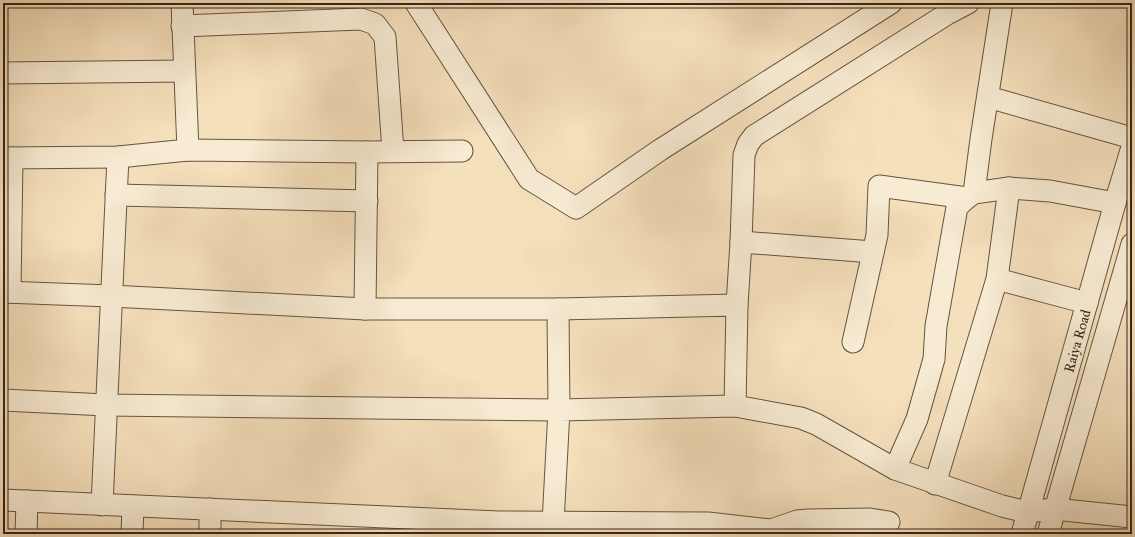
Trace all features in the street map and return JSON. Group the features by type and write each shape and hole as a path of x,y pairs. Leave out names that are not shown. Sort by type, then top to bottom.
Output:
{"street":[{"path":"182,3 188,150"},
{"path":"416,3 529,178 576,208 660,150 891,3"},
{"path":"735,406 737,305 744,155 748,144 754,136 947,14 968,3"},
{"path":"895,469 916,419 934,359 936,326 957,207 970,195 988,97 1002,3"},
{"path":"182,26 361,19 375,24 385,37 393,151"},
{"path":"3,73 184,71"},
{"path":"988,97 1132,138"},
{"name":"Raiya Road","path":"1022,534 1114,203 1132,147"},
{"path":"462,150 367,152 188,150 118,158 8,158 6,292 365,309 558,309 737,305"},
{"path":"365,309 367,152"},
{"path":"102,504 118,158"},
{"path":"853,342 877,235 879,186 970,195 1009,188 1050,191 1114,203"},
{"path":"935,484 997,279 1009,188"},
{"path":"116,195 367,201"},
{"path":"741,242 873,252"},
{"name":"Raiya Road","path":"1048,534 1132,244"},
{"path":"997,279 1087,303"},
{"path":"553,528 559,410 558,309"},
{"path":"3,400 106,405 559,410 735,406 801,418 816,424 895,469 1002,506 1027,512 1054,509 1132,517"},
{"path":"3,500 491,522 553,528 708,523 771,530 808,520 870,519 889,522"},
{"path":"26,534 27,501"},
{"path":"132,534 133,506"},
{"path":"210,509 210,534"}]}
